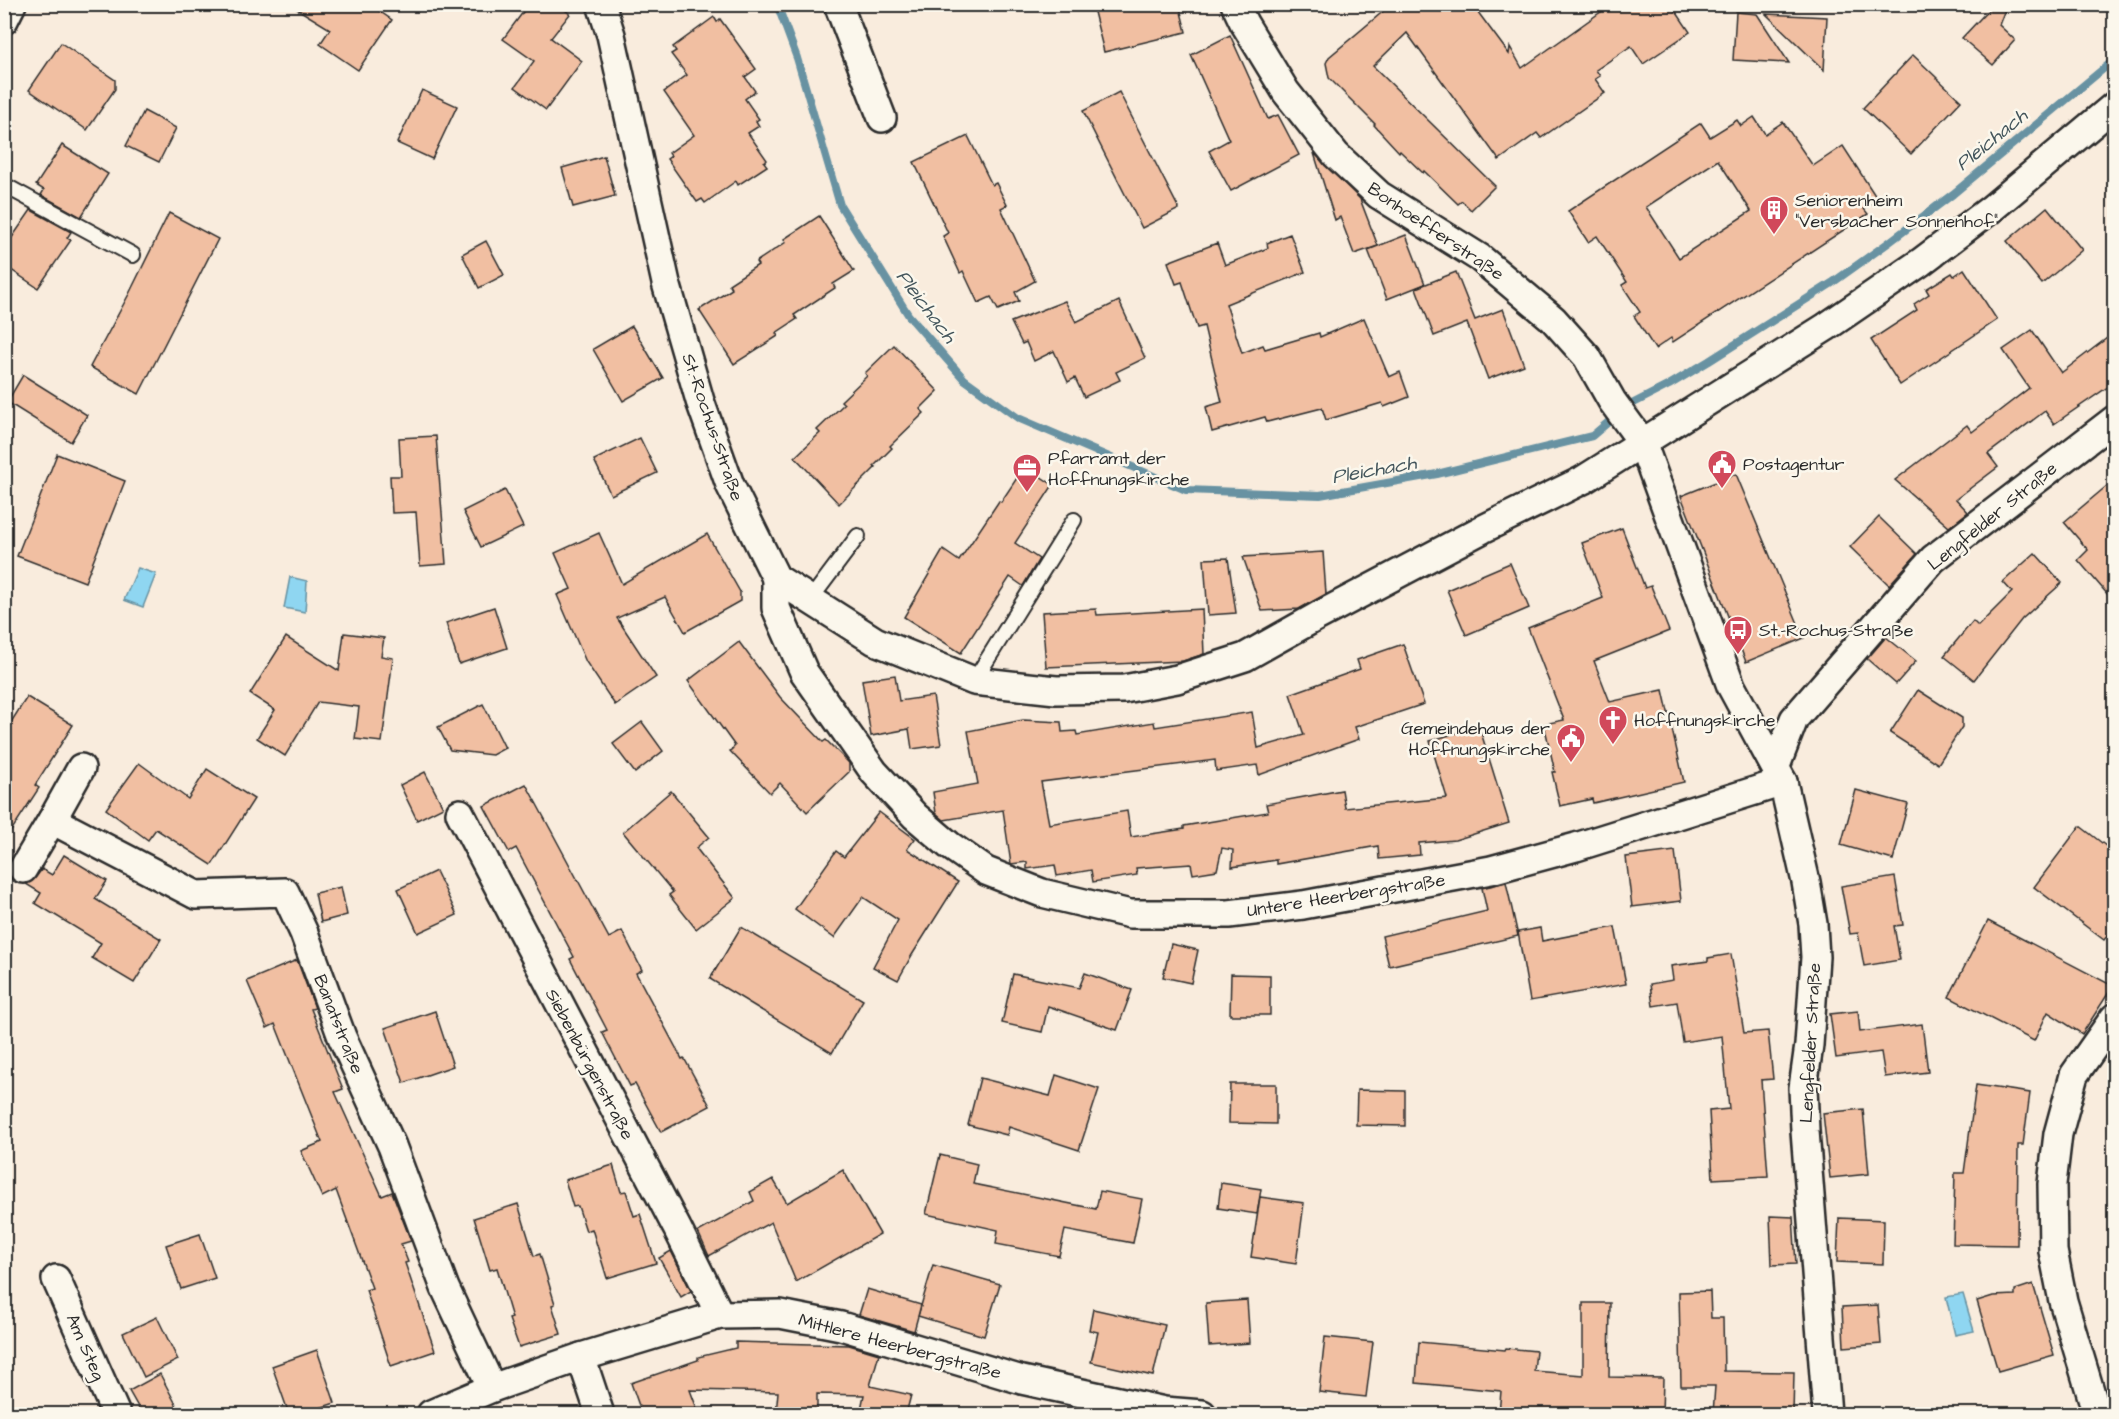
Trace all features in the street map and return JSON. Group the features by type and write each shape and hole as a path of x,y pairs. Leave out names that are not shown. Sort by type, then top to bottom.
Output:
{"street":[{"path":"4,20 12,4"},
{"name":"St.-Rochus-Straße","path":"601,4 611,35 666,283 700,401 730,485 776,578"},
{"path":"838,4 882,118"},
{"name":"Bonhoefferstraße","path":"1235,4 1286,92 1336,155 1378,195 1480,258 1545,312 1587,357 1612,401 1642,442 1731,686 1779,774"},
{"path":"776,578 875,642 974,681 1056,690 1124,688 1177,679 1245,657 1483,528 1583,480 1826,327 1921,262 1991,209 2115,106"},
{"name":"Lengfelder Straße","path":"1827,1414 1804,1099 1815,957 1813,924 1806,882 1779,774 1794,719 1934,558 2115,420"},
{"name":"Untere Heerbergstraße","path":"776,578 776,608 804,672 874,772 915,816 948,845 986,871 1042,892 1130,914 1230,914 1303,906 1491,870 1576,847 1779,774"},
{"path":"23,869 81,768"},
{"name":"Siebenbürgenstraße","path":"460,813 677,1228 720,1315"},
{"name":"Banatstraße","path":"52,820 196,894 285,892 304,933 342,1037 392,1146 445,1288 492,1388"},
{"path":"2097,1414 2063,1300 2053,1251 2052,1184 2058,1134 2074,1075 2115,1018"},
{"name":"Am Steg","path":"56,1279 116,1414"},
{"name":"Mittlere Heerbergstraße","path":"431,1414 492,1388 581,1357 720,1315 780,1314 841,1326 1022,1380 1164,1411 1202,1414"},
{"path":"581,1357 600,1414"}],"lane":[{"path":"4,185 133,255"},
{"path":"974,681 1074,520"},
{"path":"810,600 858,536"}],"water":[{"path":"138,568 156,574 143,607 124,600"},
{"path":"290,577 307,581 305,612 284,608"},
{"path":"1963,1294 1974,1331 1955,1335 1946,1297"}],"building":[{"path":"289,4 369,4 392,20 358,70 320,44 330,29"},
{"path":"529,4 557,4 570,14 551,38 582,61 546,110 515,87 534,61 503,39"},
{"path":"1092,4 1179,4 1186,32 1104,52"},
{"path":"1392,4 1472,4 1509,54 1510,47 1522,68 1612,4 1671,4 1690,32 1643,64 1631,46 1596,70 1600,76 1595,79 1605,93 1541,138 1537,133 1499,160 1407,33 1373,66 1495,186 1471,210 1462,201 1458,204 1424,171 1423,173 1399,152 1375,124 1329,78 1326,63 1329,57"},
{"path":"1994,4 2007,4 1999,25 2015,40 1993,65 1962,38"},
{"path":"1736,12 1757,14 1789,63 1733,60"},
{"path":"1766,14 1827,17 1824,70"},
{"path":"714,17 717,22 720,19 756,69 745,77 755,91 745,99 759,119 756,121 759,126 748,133 767,160 764,162 767,166 738,185 736,181 705,203 702,199 697,202 667,159 671,156 669,153 694,135 664,92 687,75 671,54 676,51 673,47"},
{"path":"1230,35 1268,119 1278,115 1299,155 1231,191 1209,151 1229,140 1191,55"},
{"path":"61,43 115,80 115,89 87,130 29,90"},
{"path":"1913,55 1961,101 1911,154 1863,108"},
{"path":"422,90 457,106 432,159 397,143"},
{"path":"1119,92 1179,209 1142,228 1083,111"},
{"path":"144,111 176,128 159,162 126,146"},
{"name":"Seniorenheim \"Versbacher Sonnenhof\"","path":"1754,117 1765,134 1783,122 1813,166 1843,146 1878,200 1864,209 1868,214 1673,342 1671,338 1655,349 1634,316 1640,312 1622,285 1627,282 1597,236 1588,242 1568,211 1701,123 1710,137 1737,120 1741,126","holes":["1718,160 1751,211 1679,258 1646,207"]},
{"path":"968,136 992,185 996,183 1007,205 1001,208 1035,281 1015,292 1019,301 998,310 991,297 978,303 963,271 960,273 943,236 948,233 914,162"},
{"path":"62,145 108,174 81,217 41,195 44,190 36,185"},
{"path":"1314,153 1360,199 1378,246 1354,254 1340,217 1335,220"},
{"path":"604,156 615,196 573,207 562,168"},
{"path":"2047,207 2082,250 2042,284 2007,241"},
{"path":"31,210 71,232 67,238 71,240 38,288 4,265 4,249"},
{"path":"169,213 218,239 139,394 90,367"},
{"path":"819,216 854,271 833,284 835,288 794,315 797,319 776,333 778,336 734,364 699,310 732,289 729,284 758,265 756,262 786,242 784,239"},
{"path":"1290,234 1305,272 1226,304 1242,353 1263,345 1265,349 1319,333 1320,337 1364,318 1389,377 1400,372 1409,397 1384,407 1382,403 1326,420 1322,408 1267,422 1265,417 1212,432 1206,407 1222,402 1204,326 1197,328 1182,282 1176,284 1168,262 1217,243 1225,265 1268,248 1267,243"},
{"path":"1406,235 1425,284 1387,299 1368,250"},
{"path":"486,241 504,275 479,288 462,254"},
{"path":"1964,269 1997,320 1900,385 1871,340 1917,310 1914,304 1929,294 1926,289 1952,273 1954,276"},
{"path":"1456,272 1475,320 1503,309 1524,365 1488,379 1467,323 1434,336 1416,288"},
{"path":"1065,301 1076,322 1119,301 1145,358 1116,372 1120,380 1084,397 1075,378 1068,382 1054,351 1034,361 1026,342 1022,344 1011,322"},
{"path":"632,326 663,378 623,401 593,349"},
{"path":"2032,330 2061,373 2115,332 2115,382 2054,424 2045,411 1988,454 1998,467 1956,499 1968,512 1949,527 1895,480 1967,425 1972,432 2029,388 2003,350"},
{"path":"894,345 938,391 920,409 924,413 890,446 892,448 874,466 876,467 839,504 795,457 820,433 817,430 844,404 841,401 867,376 865,373"},
{"path":"23,375 87,415 71,442 7,402"},
{"path":"436,436 446,564 420,566 416,512 392,513 390,476 401,476 399,438"},
{"path":"640,438 657,473 611,495 594,460"},
{"path":"57,454 125,481 85,582 17,556"},
{"path":"1025,466 1053,485 1015,543 1039,559 1023,586 1010,577 961,653 904,617 943,550 959,561"},
{"path":"1736,474 1804,638 1746,662 1681,496"},
{"path":"2115,479 2115,603 2078,560 2088,550 2064,522"},
{"path":"505,490 523,527 481,547 463,511"},
{"path":"1879,517 1917,554 1889,585 1850,547"},
{"path":"1622,528 1645,588 1651,586 1669,631 1594,661 1610,702 1663,690 1684,782 1593,803 1592,799 1560,806 1544,724 1564,720 1528,628 1603,598 1582,543"},
{"path":"599,533 622,584 707,534 740,592 740,601 685,632 665,597 617,618 656,677 615,705 586,662 557,595 571,589 555,553"},
{"path":"1323,552 1326,594 1299,609 1262,611 1243,557"},
{"path":"2035,553 2062,583 2022,619 1974,680 1944,656 1973,621 1978,626 2012,592 2003,582"},
{"path":"1228,558 1236,613 1208,615 1204,559"},
{"path":"1510,563 1529,608 1466,635 1447,590"},
{"path":"494,607 507,648 459,664 446,623"},
{"path":"1096,609 1097,615 1202,609 1204,654 1183,661 1046,667 1042,612"},
{"path":"344,633 384,638 381,656 393,658 382,742 355,739 359,707 318,702 285,756 257,738 275,710 250,694 286,637 339,671"},
{"path":"1886,637 1916,661 1896,684 1867,659"},
{"path":"739,642 780,697 823,742 826,740 849,763 849,772 807,812 780,783 770,793 730,751 735,746 688,681"},
{"path":"1403,644 1424,704 1355,727 1359,739 1259,775 1257,765 1216,771 1215,760 1041,782 1049,824 1127,811 1131,837 1268,812 1266,804 1342,790 1345,808 1447,798 1430,741 1479,726 1509,823 1455,840 1419,843 1420,855 1379,859 1378,846 1276,864 1276,860 1232,867 1233,850 1222,848 1217,870 1193,874 1191,864 1136,868 1137,875 1093,882 1091,870 1057,876 1055,865 1027,869 1027,862 1011,864 1003,810 944,820 936,813 933,792 978,784 968,731 1023,720 1061,722 1062,732 1076,731 1077,735 1154,722 1155,727 1252,712 1258,748 1304,735 1290,694 1360,669 1357,660"},
{"path":"895,675 899,701 933,696 941,745 912,749 909,729 871,736 862,680"},
{"path":"1918,690 1962,718 1962,727 1938,764 1890,733"},
{"path":"27,697 73,725 35,785 39,788 4,842 4,733"},
{"path":"483,704 505,748 492,755 450,750 438,727"},
{"path":"642,722 663,751 635,773 613,744"},
{"path":"139,763 188,799 207,769 254,799 212,865 156,829 148,840 106,809"},
{"path":"425,772 443,807 417,820 400,785"},
{"path":"526,784 609,938 622,931 642,970 636,973 710,1106 661,1132 635,1084 630,1086 602,1032 607,1030 570,959 574,957 516,848 509,852 484,806"},
{"path":"1856,790 1908,804 1893,860 1841,845"},
{"path":"671,791 709,837 696,848 735,898 696,929 669,895 673,892 623,832"},
{"path":"879,812 915,839 907,849 958,882 898,980 873,967 898,920 863,897 834,938 795,909 836,851 844,857"},
{"path":"2080,826 2115,853 2115,926 2104,940 2034,887"},
{"path":"1675,851 1681,901 1632,907 1626,857"},
{"path":"64,855 107,881 95,899 161,939 134,983 92,958 101,943 35,903 41,893 26,884 42,869 52,875"},
{"path":"436,871 457,915 418,933 398,889"},
{"path":"1895,877 1903,925 1894,926 1900,960 1864,966 1858,933 1850,934 1841,886"},
{"path":"1506,882 1518,936 1389,966 1382,936 1487,911 1482,888"},
{"path":"341,887 347,915 321,922 315,893"},
{"path":"1988,921 2113,986 2082,1034 2048,1012 2034,1041 1949,997"},
{"path":"741,927 863,1000 832,1053 710,979"},
{"path":"1615,927 1626,984 1530,1001 1518,932 1540,928 1542,941"},
{"path":"1171,944 1198,950 1191,983 1163,977"},
{"path":"1731,954 1744,1033 1768,1031 1773,1079 1761,1080 1768,1176 1713,1179 1709,1111 1729,1109 1722,1036 1683,1042 1677,1002 1653,1006 1650,984 1673,980 1671,966 1708,961 1708,958"},
{"path":"297,960 315,1008 311,1009 343,1089 335,1092 382,1196 392,1192 411,1241 401,1244 408,1262 405,1263 435,1351 391,1366 366,1290 372,1288 336,1190 322,1197 301,1151 322,1142 275,1024 267,1028 247,981"},
{"path":"1085,973 1132,990 1117,1030 1048,1006 1042,1032 1002,1023 1013,974 1079,988"},
{"path":"1231,974 1270,975 1270,1015 1230,1015"},
{"path":"435,1011 453,1066 404,1083 385,1028"},
{"path":"1858,1011 1860,1032 1922,1024 1928,1072 1885,1077 1881,1052 1836,1058 1830,1014"},
{"path":"1056,1075 1099,1089 1079,1150 1009,1127 1007,1135 968,1125 980,1078 1050,1096"},
{"path":"1230,1084 1276,1084 1276,1124 1229,1123"},
{"path":"1976,1085 2030,1093 2023,1145 2018,1145 2017,1245 1953,1244 1955,1173 1964,1173"},
{"path":"1357,1090 1405,1091 1405,1126 1356,1125"},
{"path":"1863,1109 1869,1174 1830,1178 1823,1113"},
{"path":"940,1155 977,1164 973,1184 1096,1209 1100,1191 1142,1199 1133,1243 1065,1230 1059,1256 996,1244 998,1230 926,1214"},
{"path":"613,1165 621,1192 626,1191 634,1216 640,1214 656,1263 607,1278 592,1229 586,1231 578,1206 573,1207 565,1180"},
{"path":"843,1170 880,1234 796,1282 771,1222 709,1256 698,1232 754,1201 750,1192 773,1179 787,1203"},
{"path":"1221,1183 1261,1189 1257,1214 1218,1208"},
{"path":"1260,1197 1304,1203 1296,1264 1251,1257"},
{"path":"518,1204 534,1256 540,1254 555,1304 552,1305 561,1334 519,1347 509,1319 512,1318 497,1268 490,1270 474,1218"},
{"path":"1770,1216 1793,1217 1796,1264 1772,1265"},
{"path":"1839,1218 1884,1220 1883,1264 1837,1262"},
{"path":"200,1234 215,1278 181,1289 166,1245"},
{"path":"671,1251 691,1291 681,1297 659,1258"},
{"path":"933,1265 1000,1284 984,1336 918,1316"},
{"path":"2033,1284 2054,1355 1998,1371 1977,1301 1993,1296 2015,1295 2015,1290"},
{"path":"867,1289 921,1305 914,1331 859,1315"},
{"path":"1710,1291 1711,1318 1723,1318 1724,1371 1794,1372 1793,1414 1713,1414 1715,1386 1681,1386 1679,1292"},
{"path":"1247,1300 1250,1343 1209,1346 1206,1303"},
{"path":"1583,1303 1610,1303 1609,1377 1663,1378 1662,1414 1499,1414 1501,1391 1416,1383 1419,1342 1536,1351 1534,1371 1583,1375"},
{"path":"1878,1305 1881,1344 1844,1347 1842,1307"},
{"path":"1093,1309 1165,1325 1153,1376 1091,1362 1098,1332 1089,1330"},
{"path":"157,1317 178,1360 144,1377 123,1333"},
{"path":"1325,1337 1373,1342 1366,1397 1319,1392"},
{"path":"736,1342 849,1345 879,1354 870,1386 911,1395 906,1414 860,1414 864,1395 817,1394 817,1414 776,1414 778,1392 690,1390 699,1414 642,1414 631,1383 698,1360 698,1357 736,1348"},
{"path":"317,1350 335,1403 301,1414 289,1414 272,1366"},
{"path":"160,1374 181,1414 142,1414 129,1391"}],"waterway":[{"name":"Pleichach","path":"777,4 797,58 840,205 909,316 964,379 1018,418 1186,490 1320,495 1437,474 1592,436 1626,407 1709,361 1832,283 1888,243 1953,194 2114,60"}],"place":[{"name":"Seniorenheim \"Versbacher Sonnenhof\"","path":"1774,236"},
{"name":"Postagentur","path":"1722,490"},
{"name":"Pfarramt der Hoffnungskirche","path":"1027,494"},
{"name":"St.-Rochus-Straße","path":"1738,656"},
{"name":"Hoffnungskirche","path":"1613,746"},
{"name":"Gemeindehaus der Hoffnungskirche","path":"1571,764"}]}
